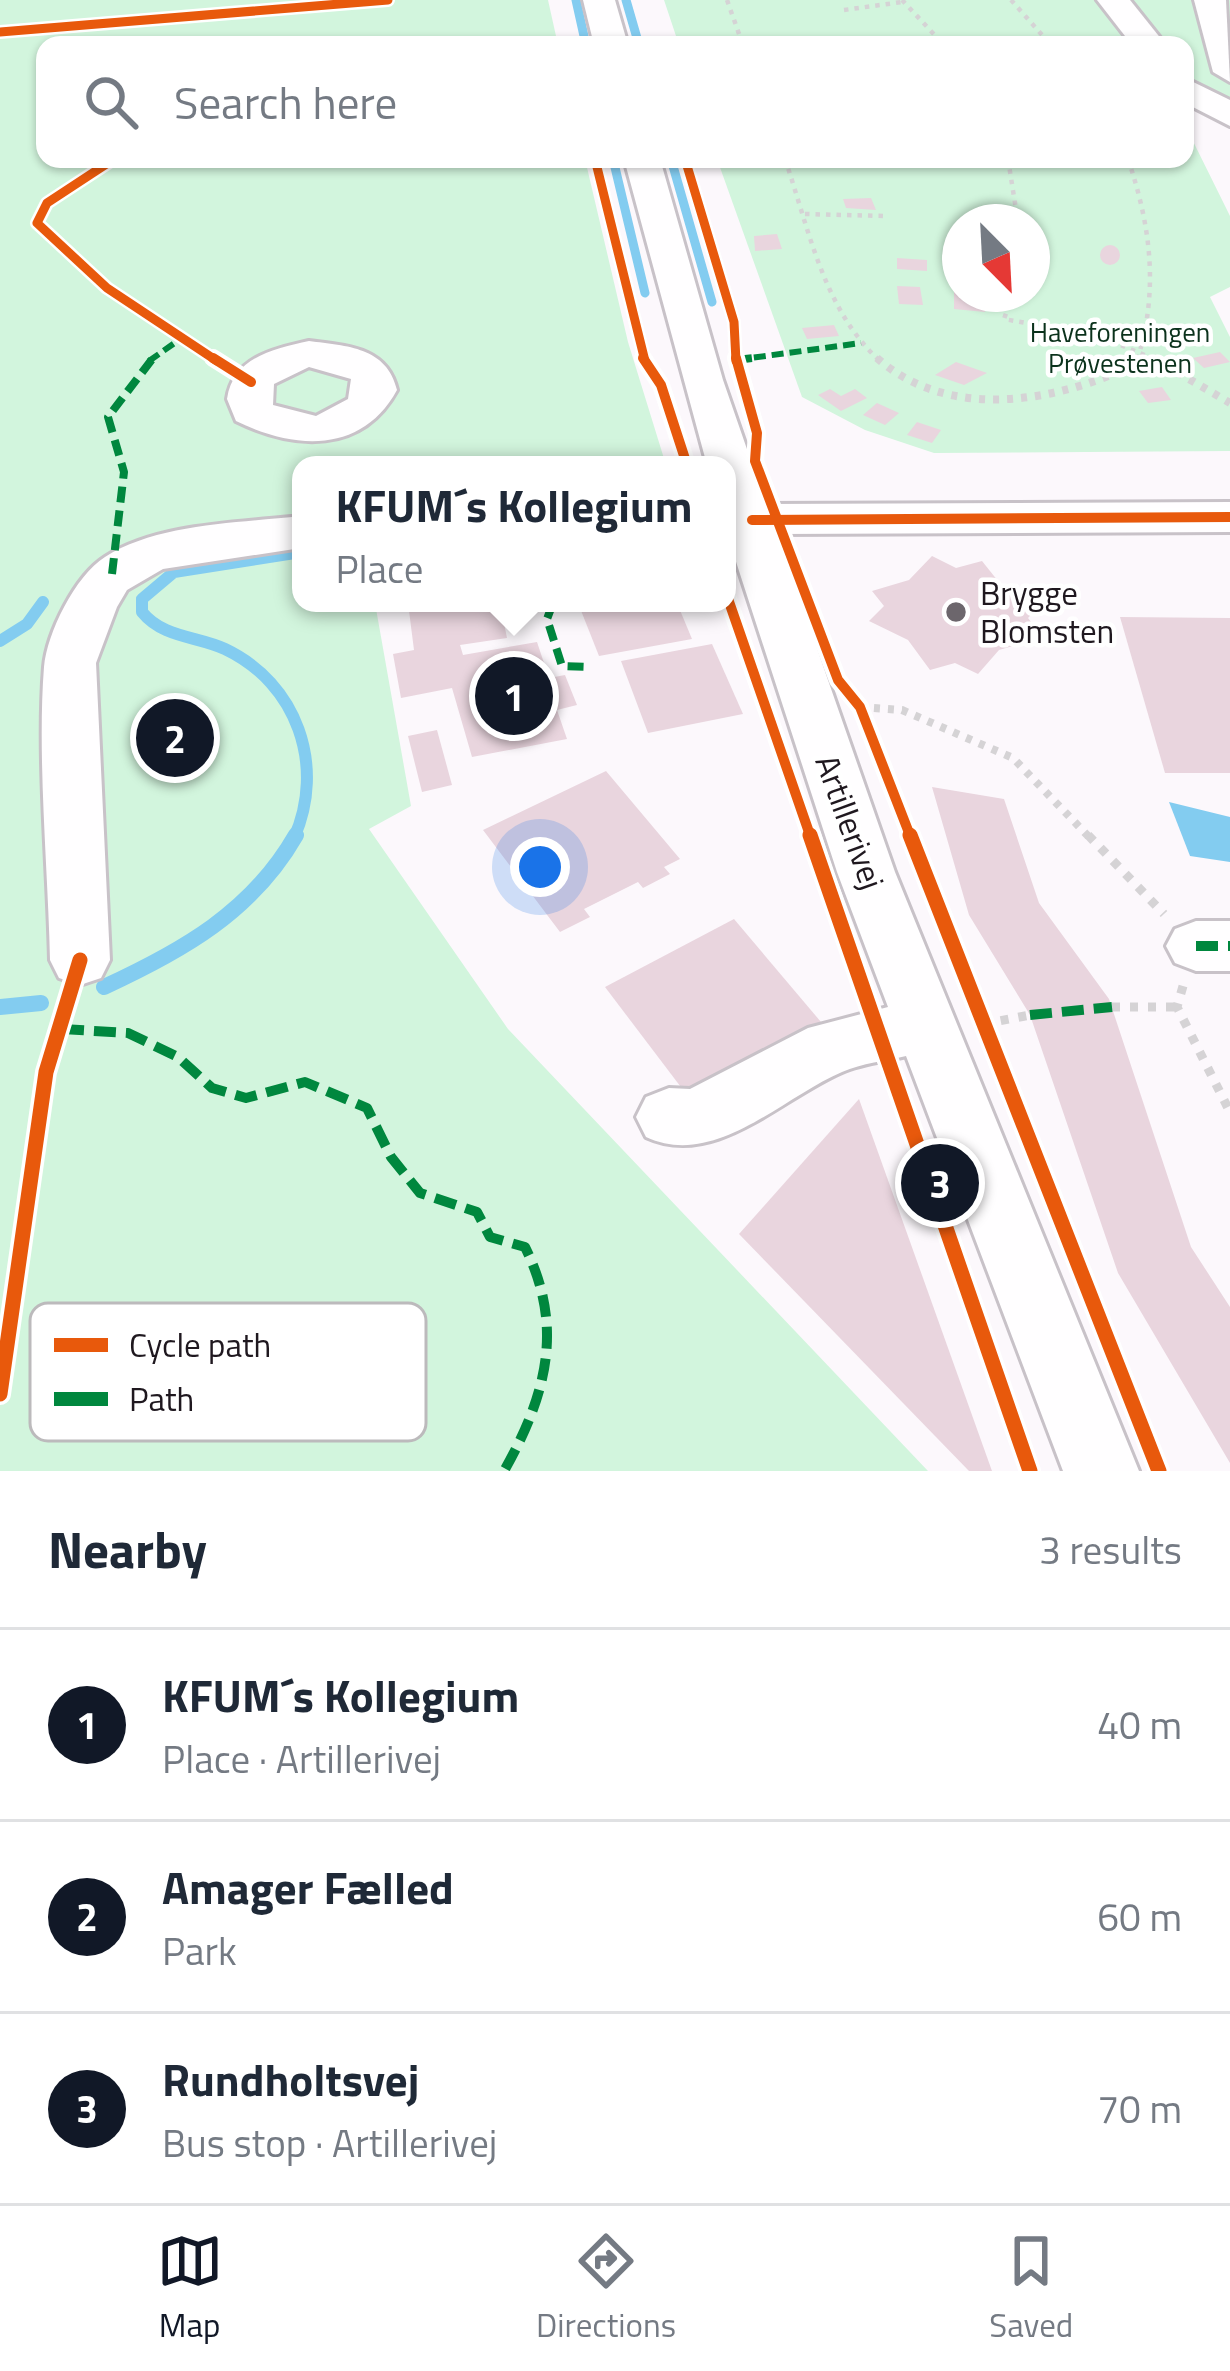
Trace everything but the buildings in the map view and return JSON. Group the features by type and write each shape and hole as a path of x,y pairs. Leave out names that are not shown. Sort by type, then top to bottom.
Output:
{"street":[{"path":"599,0 609,36"},
{"path":"1113,0 1142,36"},
{"path":"1210,0 1230,72"},
{"path":"1194,93 1230,115"},
{"name":"Artillerivej","path":"644,168 722,456"},
{"path":"739,520 1230,518"},
{"name":"Artillerivej","path":"739,520 847,710 962,1017 1101,1471"},
{"path":"80,960 70,663 81,631 112,574 160,554 205,543 292,533"},
{"path":"669,1118 678,1121 703,1115 830,1047 962,1017"}],"path":[{"path":"727,0 739,36"},
{"path":"1011,0 1043,36"},
{"path":"844,10 903,1 936,36"},
{"path":"788,168 830,283 861,343 885,366 910,379 973,397 1037,398 1114,376 1136,364 1154,276 1147,210 1131,168"},
{"path":"1009,168 1015,204"},
{"path":"805,214 884,216"},
{"path":"1007,312 1004,319 1069,326 1142,348 1230,403"},
{"path":"847,710 925,717 1013,758 1213,946 1177,1007"},
{"path":"1112,1007 1177,1007"},
{"path":"1177,1007 1230,1112"},
{"path":"962,1017 1030,1016"},
{"path":"962,1017 991,1044"}],"green space":[{"path":"0,0 548,0 556,36 36,36 36,168 587,168 628,342 663,456 292,456 292,612 377,612 411,806 369,829 508,1029 928,1471 0,1471"},
{"path":"664,0 1230,0 1230,106 1194,109 1194,36 676,36"},
{"name":"Haveforeningen Prøvestenen","path":"1194,143 1230,216 1230,287 1210,297 1230,337 1230,451 934,453 865,430 802,397 720,168 1194,168"}],"water":[{"path":"1169,802 1230,817 1230,862 1190,856"}],"waterway":[{"path":"576,0 584,36"},
{"path":"626,0 636,36"},
{"path":"615,168 645,293"},
{"path":"674,168 712,302"},
{"path":"292,553 174,572 142,599 142,612 170,632 225,649 250,664 287,705 305,756 307,783 294,838"},
{"path":"0,641 27,624 43,602"},
{"path":"104,987 213,926 258,886 294,838"},
{"path":"0,1007 41,1003"}],"marked path":[{"path":"112,574 124,472 108,417 139,371 183,337"},
{"path":"736,360 861,343"},
{"path":"550,612 547,619 562,666 590,667"},
{"path":"1196,946 1230,946"},
{"path":"1030,1015 1112,1007"},
{"path":"62,1029 128,1033 178,1057 212,1088 246,1098 305,1082 367,1108 391,1157 420,1193 477,1212 490,1237 525,1247 548,1305 548,1361 532,1417 504,1471"}],"cycle path":[{"path":"0,32 388,0"},
{"path":"100,168 47,203 37,223 55,245 107,288 251,382"},
{"path":"597,168 639,352 661,385 684,456"},
{"path":"688,168 734,322 736,360 757,433 755,461 838,680 860,707 1159,1471"},
{"path":"752,520 1230,517"},
{"path":"733,612 1030,1471"},
{"path":"0,1394 46,1072 73,997 80,960"}],"place":[{"name":"Brygge Blomsten","path":"956,612"},
{"name":"KFUM´s Kollegium","path":"514,696"},
{"name":"Amager Fælled","path":"175,738"},
{"name":"Rundholtsvej","path":"940,1183"}]}
